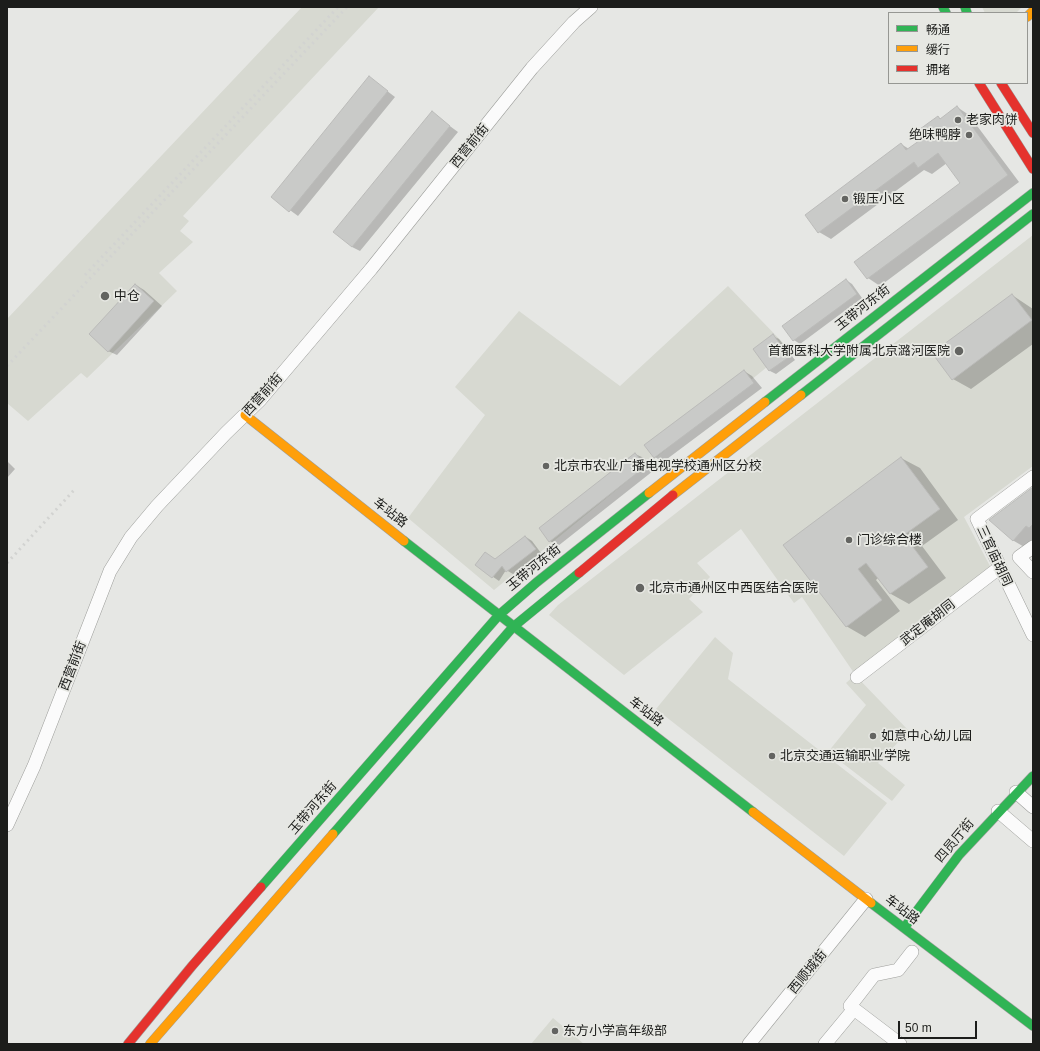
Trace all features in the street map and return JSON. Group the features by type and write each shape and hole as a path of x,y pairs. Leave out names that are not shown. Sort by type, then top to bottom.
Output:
{"main road":[{"path":"979,84 985,96 1033,169"},
{"path":"1002,84 1033,133"},
{"name":"玉带河东街","path":"128,1044 192,966 499,615 537,582 643,498 1033,193"},
{"path":"150,1044 513,627 687,484 1033,214"},
{"name":"车站路","path":"245,415 513,627 1033,1026"},
{"name":"四员厅街","path":"904,928 959,855 998,811 1033,776"}],"street":[{"name":"西营前街","path":"7,825 34,766 110,571 131,537 157,506 245,415 371,269 532,68 574,22 591,7"},
{"name":"三官庙胡同","path":"1033,477 977,519 999,568 1033,635"},
{"path":"1033,547 1019,557 1033,572"},
{"name":"武定庵胡同","path":"857,677 999,568"},
{"path":"1016,792 1033,807"},
{"path":"998,811 1033,841"},
{"name":"西顺城街","path":"749,1044 866,899"},
{"path":"900,1044 850,1006 874,975 898,970 912,952"},
{"path":"826,1044 854,1009"}],"shaded area":[{"path":"302,7 379,7 183,216 189,221 180,231 193,242 159,273 177,291 87,378 81,373 28,421 7,403 7,319"},
{"path":"982,7 1022,7 1017,12 984,12"},
{"name":"首都医科大学附属北京潞河医院","path":"1033,235 1033,466 964,517 991,568 854,673 802,597 794,603 741,529 697,563 710,577 689,599 703,612 624,675 549,615 558,605"},
{"name":"北京市农业广播电视学校通州区分校","path":"728,286 789,349 494,590 408,518 485,415 455,387 519,311 620,386"},
{"name":"北京交通运输职业学院","path":"715,637 733,653 728,679 887,803 844,856 656,709"},
{"name":"如意中心幼儿园","path":"855,675 909,731 878,763 905,785 892,801 828,752 866,705 846,683"},
{"name":"东方小学高年级部","path":"553,1018 584,1044 531,1044"}],"building":[{"path":"369,76 388,91 289,212 271,197"},
{"name":"锻压小区","path":"957,106 1008,175 867,279 854,262 960,183 938,153 918,168 914,162 818,233 805,215 901,143 906,150 926,136 920,129 938,116 940,119"},
{"path":"432,111 450,126 352,247 333,232"},
{"path":"846,279 857,294 793,341 782,326"},
{"path":"135,284 154,301 108,352 89,334"},
{"path":"1012,294 1032,320 952,380 932,353"},
{"path":"773,334 789,357 769,371 753,349"},
{"path":"744,370 754,383 654,458 644,445"},
{"path":"635,453 646,466 549,542 539,528"},
{"name":"门诊综合楼","path":"901,457 940,509 904,535 928,567 890,594 866,563 858,569 882,600 846,627 783,545"},
{"path":"1033,487 1033,524 1029,528 1026,526 1013,541 989,520"},
{"path":"525,536 536,549 506,572 502,566 492,578 475,565 485,552 495,559"}],"railway":[{"path":"85,275 338,7"},
{"path":"7,366 347,7"},
{"path":"7,563 76,488"}],"traffic: fast":[{"path":"943,7 946,12"},
{"path":"965,7 967,12"},
{"path":"765,402 1033,193"},
{"path":"801,395 1033,214"},
{"path":"261,887 499,615 537,582 649,493"},
{"path":"404,541 753,812"},
{"path":"333,834 513,627 579,573"},
{"path":"904,928 959,855 1033,776"},
{"path":"871,903 1033,1026"}],"traffic: slow":[{"path":"1028,16 1033,11"},
{"path":"673,495 801,395"},
{"path":"649,493 765,402"},
{"path":"245,415 404,541"},
{"path":"753,812 871,903"},
{"path":"150,1044 333,834"}],"traffic: jam":[{"path":"980,84 1033,169"},
{"path":"1002,84 1033,133"},
{"path":"579,573 673,495"},
{"path":"128,1044 192,966 261,887"}],"place":[{"name":"老家肉饼","path":"958,120"},
{"name":"绝味鸭脖","path":"969,135"},
{"name":"锻压小区","path":"845,199"},
{"name":"中仓","path":"105,296"},
{"name":"首都医科大学附属北京潞河医院","path":"959,351"},
{"name":"北京市农业广播电视学校通州区分校","path":"546,466"},
{"name":"门诊综合楼","path":"849,540"},
{"name":"北京市通州区中西医结合医院","path":"640,588"},
{"name":"如意中心幼儿园","path":"873,736"},
{"name":"北京交通运输职业学院","path":"772,756"},
{"name":"东方小学高年级部","path":"555,1031"}]}
